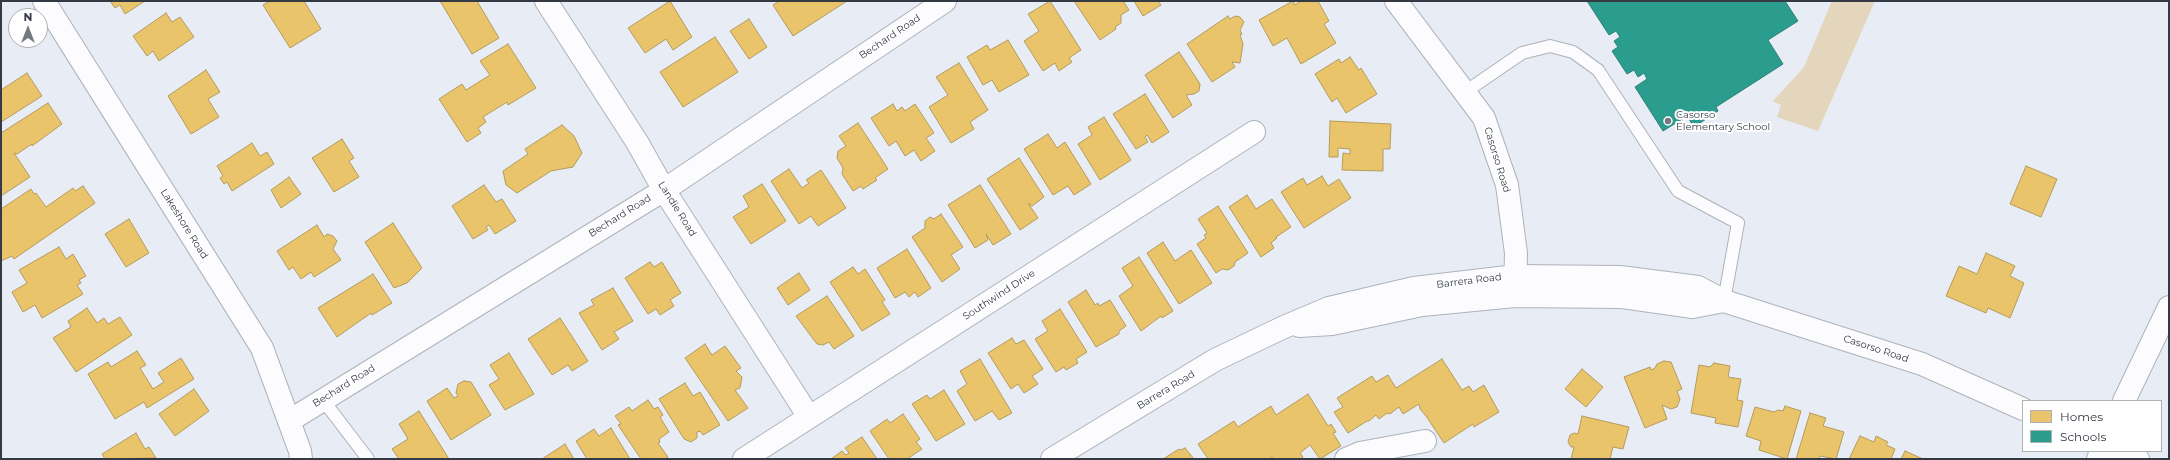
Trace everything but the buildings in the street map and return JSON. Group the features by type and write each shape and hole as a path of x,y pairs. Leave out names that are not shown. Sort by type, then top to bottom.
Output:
{"street":[{"name":"Lakeshore Road","path":"44,1 262,348 289,421 300,459"},
{"name":"Landie Road","path":"546,1 637,142 664,190 809,417"},
{"name":"Casorso Road","path":"1396,1 1484,118 1507,185 1516,253 1516,286 1622,297 1693,307 1724,301 1922,364 2022,409"},
{"name":"Bechard Road","path":"289,421 664,190 935,4"},
{"name":"Southwind Drive","path":"744,459 1254,132"},
{"name":"Barrera Road","path":"1052,459 1215,360 1284,327 1332,324 1516,286"},
{"path":"2124,400 2169,307"},
{"path":"1346,459 1360,453 1425,441"},
{"path":"2120,452 2138,459"}],"lane":[{"path":"1465,92 1522,53 1550,46 1573,52 1598,70 1678,190 1738,223 1724,301"},
{"path":"322,400 368,459"}],"shaded area":[{"path":"1832,1 1875,1 1818,131 1777,117 1781,105 1773,101 1804,67"}],"place":[{"name":"Casorso Elementary School","path":"1668,121"}]}
